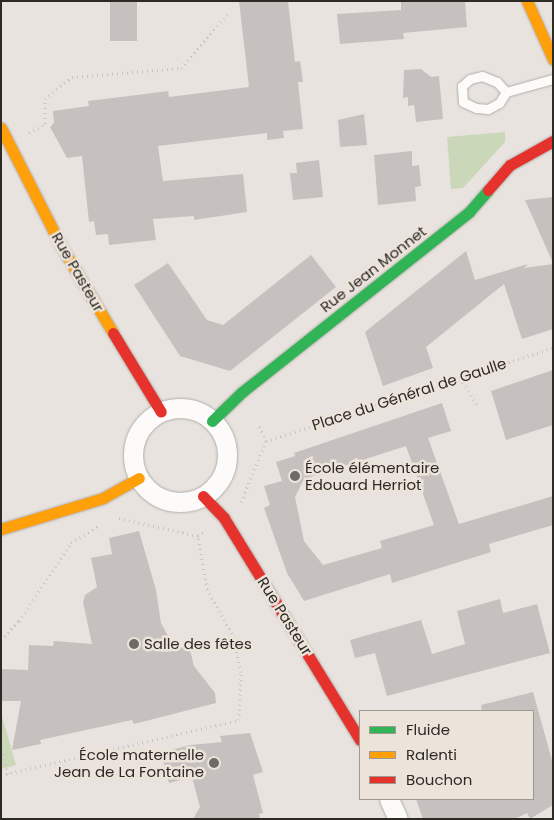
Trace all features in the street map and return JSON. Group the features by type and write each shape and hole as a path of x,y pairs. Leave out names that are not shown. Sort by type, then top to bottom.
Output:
{"street":[{"path":"527,1 553,59"},
{"name":"Rue Pasteur","path":"1,128 61,246 161,412"},
{"name":"Rue Jean Monnet","path":"212,421 242,392 469,212 510,165 553,141"},
{"path":"188,409 212,421 226,446 226,461 215,487 203,496 174,502 148,490 139,478 133,463 136,440 148,421 161,412 188,409"},
{"path":"1,529 103,498 139,478"},
{"name":"Rue Pasteur","path":"203,496 224,518 359,738"},
{"path":"390,800 398,819"}],"lane":[{"path":"506,92 497,82 482,76 470,79 462,86 463,102 476,108 488,109 499,102 506,92 553,79"}],"path":[{"path":"9,143 45,124 45,99 72,77 181,68 230,11"},
{"name":"Place du Général de Gaulle","path":"266,441 553,348"},
{"path":"460,378 478,406"},
{"path":"240,505 266,441 259,426"},
{"path":"111,520 120,518 132,523 198,536 211,528"},
{"path":"1,640 20,621 71,543 92,533 104,522"},
{"path":"1,775 239,720 241,672 234,638 207,588 198,536"},
{"path":"1,749 8,774"}],"green space":[{"path":"505,132 505,142 463,188 451,189 447,137"},
{"path":"1,713 16,765 1,769"}],"building":[{"path":"110,1 137,1 137,41 110,41"},
{"path":"239,1 288,1 295,62 300,61 303,82 298,82 303,129 283,131 284,138 267,140 267,133 158,146 163,181 243,174 247,212 194,220 194,216 153,219 156,240 109,245 108,234 96,235 94,221 89,222 82,156 67,158 50,127 54,123 53,111 89,106 88,101 168,91 169,97 249,87"},
{"path":"465,1 467,27 403,33 404,39 340,44 337,14 401,10 401,2"},
{"path":"421,69 431,77 439,76 443,119 416,122 414,105 408,106 408,97 403,98 404,70"},
{"path":"364,114 367,145 340,147 338,120"},
{"path":"412,151 412,166 419,165 421,186 415,187 416,201 378,205 374,155"},
{"path":"319,160 323,197 293,200 290,173 297,173 296,163"},
{"path":"553,197 553,263 525,200"},
{"path":"466,251 475,280 528,264 524,268 553,264 553,329 522,339 504,284 426,347 433,368 383,386 365,332"},
{"path":"311,255 336,287 230,371 180,356 134,285 168,263 207,320 223,325"},
{"path":"553,370 553,425 506,440 491,391"},
{"path":"442,403 451,431 428,438 459,524 553,496 553,525 489,544 491,552 392,583 390,574 304,601 287,573 264,508 270,505 264,486 282,481 276,462 295,456 294,453","holes":["406,446 434,525 380,541 382,548 323,565 304,541 295,497 304,479"]},
{"name":"Salle des fêtes","path":"139,531 156,590 161,623 171,641 175,640 180,648 189,646 194,666 215,693 216,703 134,724 132,720 40,740 41,744 12,750 21,701 1,701 1,669 28,670 29,645 53,646 54,641 92,644 83,602 85,595 97,587 91,558 112,554 109,538"},
{"path":"500,599 503,613 537,604 550,653 387,696 375,653 355,658 350,640 421,620 432,654 465,644 457,611"},
{"path":"533,692 553,764 553,805 530,819 527,813 515,819 423,819 416,800 534,800 534,712 536,711 482,710 481,705"},
{"path":"250,733 263,772 253,775 263,813 259,814 260,819 193,819 200,807 192,777 169,783 161,753 190,745 222,742 220,736"}],"traffic: fast":[{"path":"212,421 242,392 469,212 488,190"}],"traffic: slow":[{"path":"527,1 553,59"},
{"path":"1,128 61,246 113,333"},
{"path":"1,529 103,498 139,478"}],"traffic: jam":[{"path":"488,190 510,165 553,141"},
{"path":"113,333 161,412"},
{"path":"203,496 224,518 359,738"}],"place":[{"name":"École élémentaire Edouard Herriot","path":"295,476"},
{"name":"Salle des fêtes","path":"134,644"},
{"name":"École maternelle Jean de La Fontaine","path":"214,763"}]}
